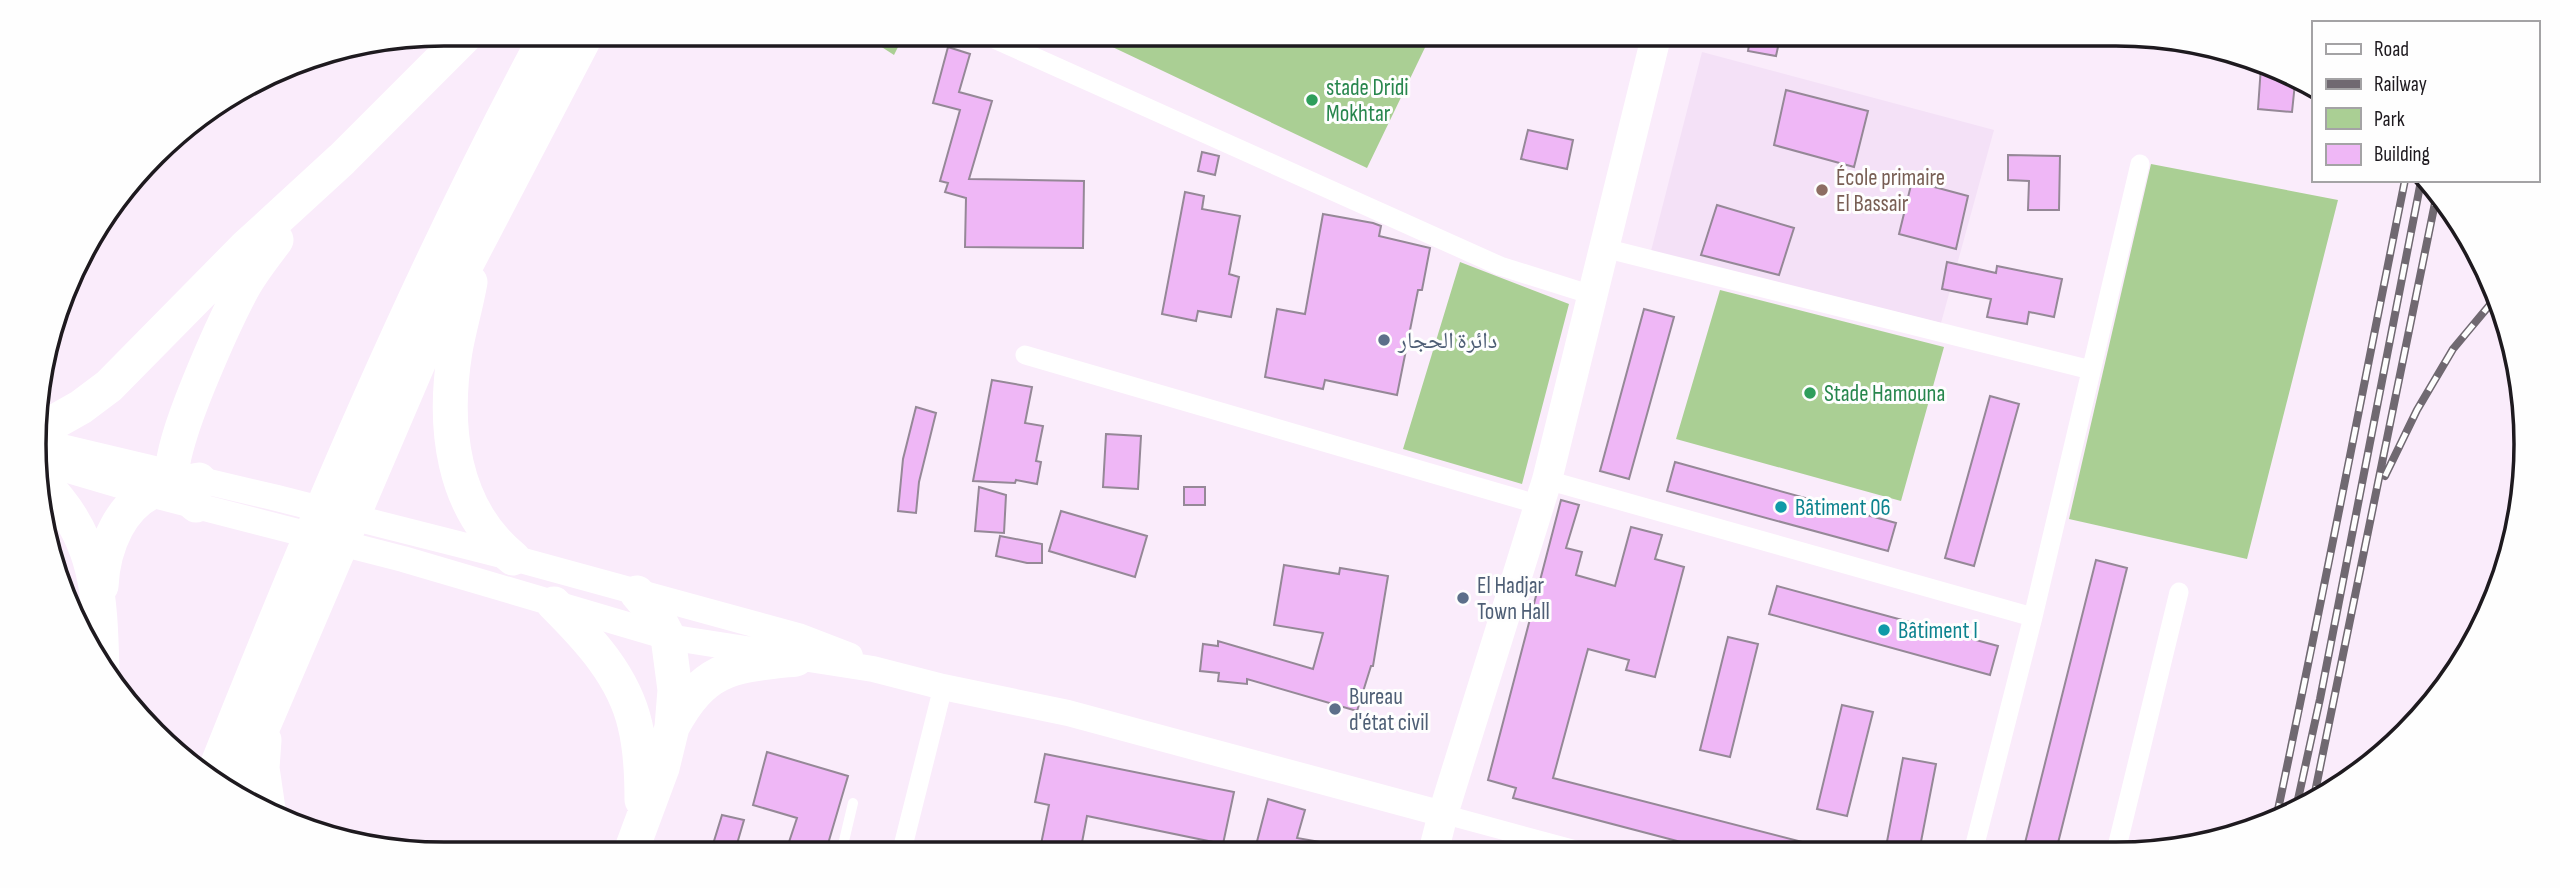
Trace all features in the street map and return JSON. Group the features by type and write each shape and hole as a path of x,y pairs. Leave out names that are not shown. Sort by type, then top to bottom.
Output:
{"highway":[{"path":"46,424 82,407 103,391 245,248 342,159 455,46"},
{"path":"215,770 317,519 393,348 542,46"},
{"path":"238,785 428,339 580,46"},
{"path":"101,646 102,562 116,526 124,517 179,487 188,410 243,287 279,235 342,159"},
{"path":"480,237 455,350 449,405 453,456 468,503 499,547 513,558"},
{"path":"48,489 78,526 92,568 100,611"},
{"path":"634,842 662,768 672,727 675,690 668,637 658,618 637,593"},
{"path":"554,604 599,652 628,703 639,743 643,818"},
{"path":"672,727 692,695 716,675 734,667 796,659"},
{"path":"267,717 262,768 267,800"}],"main road":[{"path":"1436,842 1544,492 1654,46"},
{"path":"46,444 179,487 272,526 403,559 668,637 796,659 873,668 943,687 1068,713 1443,814"},
{"path":"46,463 179,487 276,498 513,558 798,636 848,655 873,668"}],"street":[{"path":"1010,46 1500,266 1592,295"},
{"path":"1977,842 2140,164"},
{"path":"1604,248 2091,370"},
{"path":"1024,355 2033,617"},
{"path":"2118,842 2179,592"},
{"path":"904,842 943,687"},
{"path":"1443,814 1546,842"}],"lane":[{"path":"844,842 853,803"}],"shaded area":[{"name":"École primaire El Bassair","path":"1702,52 1994,130 1941,323 1651,251"}],"green space":[{"path":"880,46 898,46 894,55"},
{"name":"stade Dridi Mokhtar","path":"1110,46 1426,46 1367,168"},
{"path":"2151,164 2338,200 2247,559 2069,519"},
{"path":"1460,262 1569,304 1522,484 1403,449"},
{"name":"Stade Hamouna","path":"1720,290 1944,347 1901,501 1676,439"}],"building":[{"path":"1749,46 1778,46 1776,56 1748,51"},
{"path":"948,47 970,54 959,92 992,101 969,179 1084,181 1083,248 965,247 966,198 945,192 948,183 940,181 960,110 933,103"},
{"path":"2260,73 2294,88 2292,112 2258,109"},
{"path":"1786,90 1868,111 1854,167 1774,145"},
{"path":"1528,130 1573,140 1567,169 1521,159"},
{"path":"1202,152 1219,156 1215,175 1198,171"},
{"path":"2008,155 2060,156 2059,210 2028,210 2029,181 2008,180"},
{"path":"1912,181 1968,196 1956,249 1899,234"},
{"path":"1185,192 1204,196 1202,209 1240,216 1229,274 1239,277 1231,317 1198,311 1196,321 1162,314"},
{"path":"1717,205 1794,228 1779,275 1701,255"},
{"path":"1323,214 1373,223 1381,226 1379,236 1430,248 1422,290 1418,290 1397,395 1325,380 1323,389 1265,377 1277,309 1305,314"},
{"path":"1947,262 1996,273 1997,266 2062,279 2054,317 2029,312 2027,324 1987,317 1991,299 1942,289"},
{"path":"1644,309 1674,317 1629,479 1600,471"},
{"path":"992,380 1032,387 1025,423 1043,426 1036,461 1041,462 1037,484 1016,480 1015,483 973,481"},
{"path":"1990,396 2019,404 1974,566 1945,558"},
{"path":"916,407 936,413 919,482 916,513 898,511 903,459"},
{"path":"1106,434 1141,436 1138,489 1103,487"},
{"name":"Bâtiment 06","path":"1675,462 1896,523 1888,551 1667,491"},
{"path":"979,487 1006,495 1004,533 975,531"},
{"path":"1184,487 1205,487 1205,505 1184,505"},
{"path":"1561,500 1579,505 1566,548 1582,552 1576,575 1615,586 1631,527 1662,535 1655,559 1684,567 1655,677 1626,670 1629,660 1588,649 1553,778 1802,842 1681,842 1513,798 1516,788 1488,780"},
{"path":"1061,511 1147,536 1135,577 1049,551"},
{"path":"1000,536 1042,544 1042,563 1027,563 996,556"},
{"path":"2096,560 2127,568 2058,842 2025,842"},
{"path":"1284,565 1339,574 1340,568 1388,576 1373,666 1357,711 1247,679 1247,684 1218,681 1219,673 1200,671 1203,644 1218,646 1218,641 1313,669 1323,633 1274,625"},
{"name":"Bâtiment I","path":"1777,586 1998,646 1990,675 1769,614"},
{"path":"1728,637 1758,644 1730,757 1700,750"},
{"path":"1842,705 1873,712 1847,816 1817,809"},
{"path":"767,752 848,776 829,842 789,842 797,818 753,805"},
{"path":"1045,754 1234,792 1223,842 1087,816 1082,842 1041,842 1049,805 1035,802"},
{"path":"1903,758 1936,764 1921,842 1887,842"},
{"path":"1268,799 1305,810 1297,838 1320,842 1257,842"},
{"path":"722,815 744,820 738,842 714,842"}],"railway":[{"path":"2278,807 2405,182"},
{"path":"2298,798 2420,186"},
{"path":"2316,789 2435,205"},
{"path":"2385,476 2417,410 2453,349 2489,306"}],"place":[{"name":"stade Dridi Mokhtar","path":"1312,100"},
{"name":"École primaire El Bassair","path":"1822,190"},
{"name":"دائرة الحجار","path":"1384,340"},
{"name":"Stade Hamouna","path":"1810,393"},
{"name":"Bâtiment 06","path":"1781,507"},
{"name":"El Hadjar Town Hall","path":"1463,598"},
{"name":"Bâtiment I","path":"1884,630"},
{"name":"Bureau d'état civil","path":"1335,709"}]}
